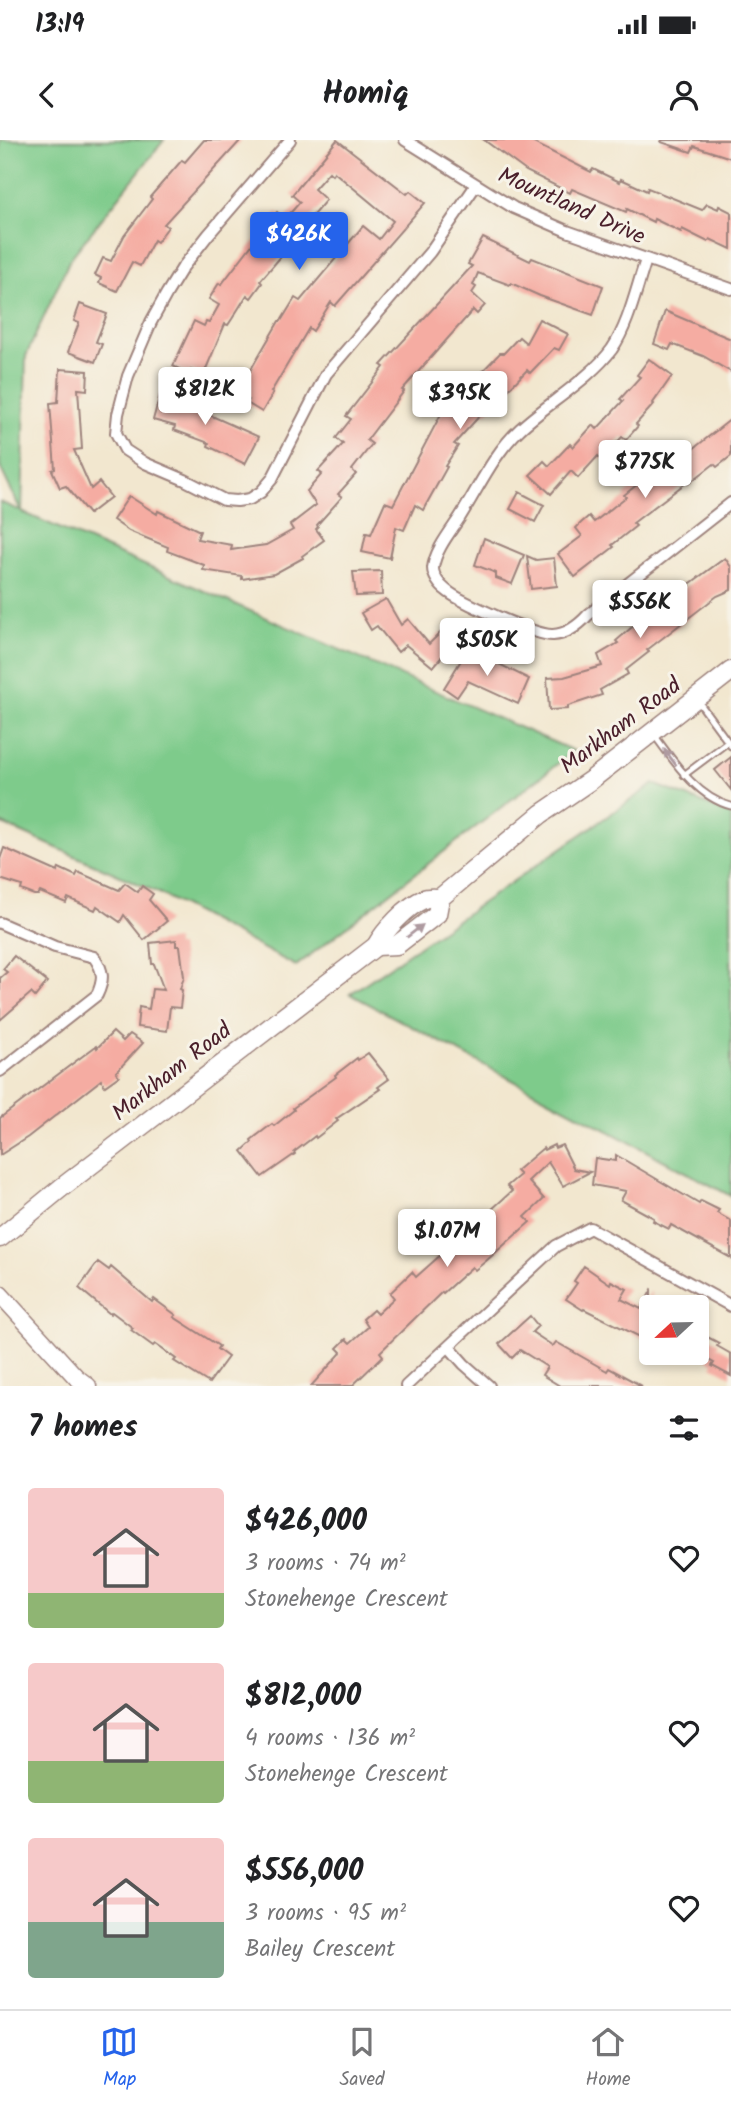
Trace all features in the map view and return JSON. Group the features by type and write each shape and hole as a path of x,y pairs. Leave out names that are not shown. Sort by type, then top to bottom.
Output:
{"main road":[{"name":"Markham Road","path":"0,1238 376,946 397,946 437,914 440,898 541,814 591,779 731,671"}],"street":[{"path":"290,140 183,267 151,322 136,355 118,414 116,433 125,450 145,463 224,500 250,499 261,492 272,479 326,374 430,253 476,185"},
{"name":"Mountland Drive","path":"405,140 514,208 567,231 731,289"},
{"path":"646,260 622,330 613,348 593,369 518,431 500,453 443,544 433,566 434,575 443,589 455,598 523,628 546,634 565,632 579,625 588,615 731,503"},
{"path":"0,923 55,947 94,957 103,972 97,995 0,1071"},
{"path":"406,1386 556,1246 590,1228 731,1306"},
{"path":"0,1294 88,1386"},
{"path":"449,1347 489,1386"}],"lane":[{"path":"684,775 730,744 696,698"},
{"path":"652,732 684,775 718,801 731,806"}],"green space":[{"path":"0,140 164,140 70,259 26,356 22,512 574,751 296,966 157,892 0,823 0,502 21,511 0,467"},
{"path":"654,784 731,814 731,1196 350,994"}],"building":[{"path":"204,140 241,140 164,224 168,227 157,242 154,240 140,266 132,262 117,291 99,283 101,278 95,275 103,258 111,261 124,236 152,199 150,197 182,160 185,162"},
{"path":"337,140 407,194 410,191 425,203 335,306 331,302 313,331 309,328 262,412 237,393 279,321 295,298 300,301 363,226 379,239 393,221 334,172 332,175 329,172 314,189 326,200 282,251 284,253 260,281 262,283 251,298 247,295 228,325 225,324 203,376 191,370 189,374 173,366 194,321 204,326 206,322 209,323 219,305 209,299 219,283 221,285 277,212 285,219 300,202 292,195"},
{"path":"484,140 528,140 591,172 593,169 620,182 621,179 647,191 648,188 702,210 707,204 718,209 719,206 731,212 731,249 710,239 708,242 682,229 681,232 654,219 653,222 627,209 626,212 572,189 570,193 526,171"},
{"path":"731,140 731,158 694,146 691,152 661,142"},
{"path":"483,238 530,261 532,258 603,286 593,315 478,273 473,285 476,287 472,293 485,305 477,314 473,310 402,390 404,391 367,440 372,444 352,470 356,474 338,494 342,497 317,525 316,529 324,540 302,556 303,558 274,574 242,579 242,576 203,570 204,565 167,551 168,547 129,531 113,520 129,496 157,514 158,511 200,531 197,539 232,545 231,550 266,545 293,530 290,525 316,505 307,491 322,474 318,471 343,444 336,438 351,419 346,416 384,367 381,365 472,266 468,264"},
{"path":"80,304 107,314 96,342 102,344 95,362 68,352 79,323 74,321"},
{"path":"665,311 731,339 731,372 703,356 672,344 669,350 654,344"},
{"path":"539,319 568,334 559,350 554,348 530,373 527,370 454,444 458,446 423,510 415,505 404,530 396,527 390,558 362,552 366,533 371,534 385,502 393,505 441,414 519,337 526,343"},
{"path":"649,359 672,376 654,404 626,440 622,437 601,459 598,456 578,478 571,471 551,494 530,475 544,461 549,466 570,444 573,447 593,425 597,429 623,401 620,399 640,377 637,375"},
{"path":"60,369 88,371 87,390 78,389 82,449 74,450 91,489 99,482 111,497 89,514 66,486 60,488 52,470 55,469 50,403 58,402"},
{"path":"161,391 180,396 179,400 259,437 245,464 208,446 209,443 174,430 175,426 153,420"},
{"path":"731,419 731,456 717,467 714,464 688,484 687,482 633,523 636,526 612,545 614,547 575,577 558,554 582,536 576,528 589,516 594,522 662,465 664,467 686,451 688,453"},
{"path":"519,492 544,505 535,522 510,509"},
{"path":"484,538 524,555 512,584 496,578 496,573 475,565"},
{"path":"527,556 536,560 554,558 557,586 531,589"},
{"path":"725,558 731,567 731,590 717,596 647,650 649,652 626,670 628,674 600,690 602,695 568,706 568,709 549,710 547,678 564,677 602,666 598,655 618,643 616,641 639,621"},
{"path":"381,571 382,595 356,596 353,572"},
{"path":"386,599 401,625 408,619 429,644 441,632 454,643 433,667 406,645 398,652 377,626 371,630 361,613"},
{"path":"468,649 487,664 489,659 529,679 518,704 468,681 457,697 444,688"},
{"path":"731,757 731,790 715,770"},
{"path":"4,848 58,872 59,868 76,876 78,872 119,890 125,883 138,892 142,886 153,894 149,900 167,921 144,940 124,915 120,922 97,906 95,910 68,898 66,903 40,892 34,895 21,890 22,886 0,879 0,859"},
{"path":"176,940 176,946 180,946 184,977 180,989 180,1008 170,1007 167,1031 137,1027 139,1007 149,1009 152,989 164,990 152,964 150,943"},
{"path":"14,956 47,982 35,997 31,993 0,1020 0,978 7,972 3,969"},
{"path":"113,1032 123,1041 130,1034 143,1043 116,1072 119,1076 105,1086 101,1080 28,1137 0,1155 0,1118 96,1046 97,1048"},
{"path":"368,1053 389,1079 378,1087 380,1089 336,1119 338,1121 262,1177 242,1151 251,1140 272,1124 274,1126 357,1058 358,1060"},
{"path":"554,1145 555,1148 562,1145 574,1169 590,1172 563,1186 548,1162 528,1181 544,1199 525,1217 530,1222 475,1270 472,1267 442,1292 380,1352 383,1356 352,1386 311,1386 340,1354 337,1348 346,1339 350,1343 368,1327 363,1319 373,1310 377,1314 394,1298 390,1293 412,1272 416,1277 452,1245 448,1240 475,1216 480,1220 512,1191 507,1186 520,1175 516,1171 543,1148 544,1150"},
{"path":"616,1155 699,1204 701,1201 719,1210 717,1213 731,1221 731,1258 671,1225 669,1229 653,1221 654,1218 621,1200 626,1191 592,1185 595,1158 616,1161"},
{"path":"98,1262 109,1270 111,1267 152,1302 154,1299 176,1315 174,1317 219,1346 217,1349 228,1357 209,1383 131,1330 133,1328 112,1312 110,1314 79,1288"},
{"path":"584,1266 610,1284 611,1281 627,1289 621,1299 639,1308 639,1336 566,1299 577,1283 574,1281"},
{"path":"530,1316 538,1326 532,1332 553,1346 556,1342 607,1371 609,1368 642,1386 560,1386 542,1375 547,1367 520,1350 512,1358 499,1344"},
{"path":"709,1338 731,1354 731,1376 712,1366 714,1363 709,1360"}]}
